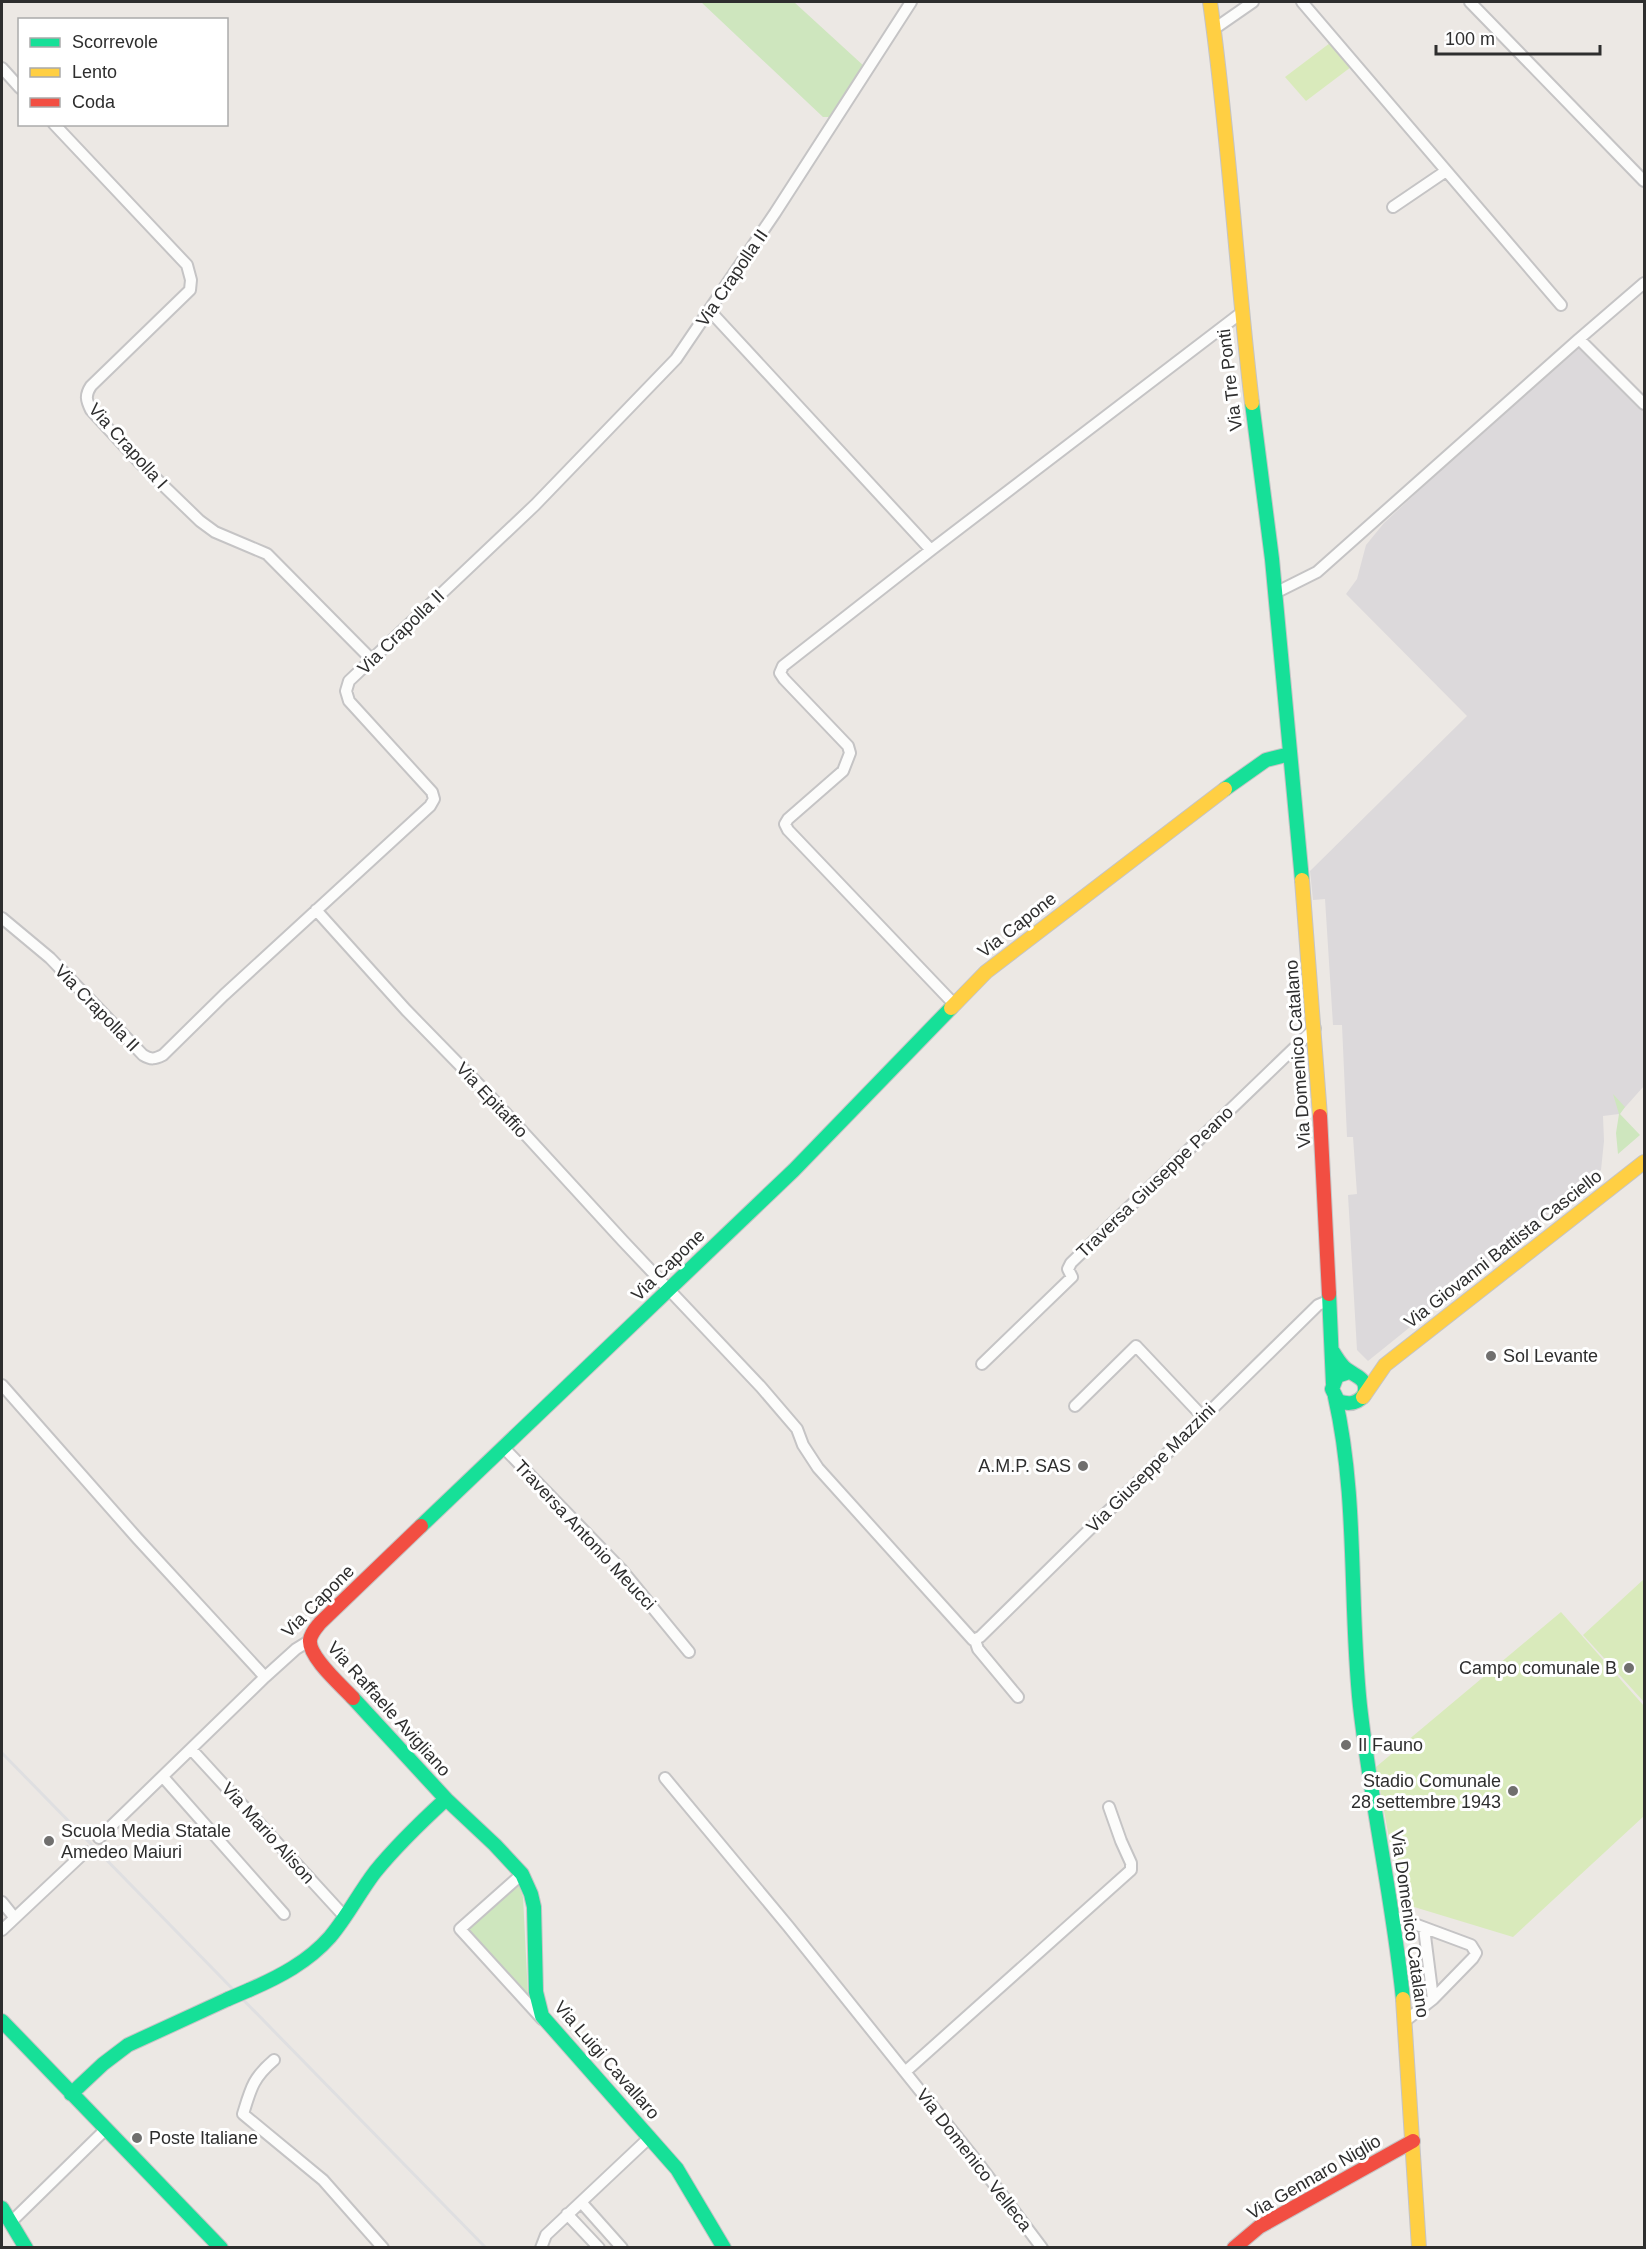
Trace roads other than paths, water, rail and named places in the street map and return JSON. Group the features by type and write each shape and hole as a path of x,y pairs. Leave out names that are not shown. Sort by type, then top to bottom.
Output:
{"street":[{"name":"Via Crapolla II","path":"2,918 50,958 143,1055 149,1059 156,1059 430,806 434,800 432,792 349,701 346,691 349,681 535,505 676,359 769,222 911,2"},
{"name":"Via Tre Ponti","path":"1210,2 1228,149 1241,313 1275,593 1290,754"},
{"path":"1214,29 1253,2"},
{"path":"1302,2 1561,305"},
{"path":"1470,2 1644,181"},
{"path":"2,68 18,86"},
{"name":"Via Crapolla I","path":"56,126 187,265 191,280 190,290 91,386 86,394 91,410 200,521 215,532 267,554 371,659"},
{"path":"1394,207 1446,171"},
{"path":"1275,593 1323,567 1644,283"},
{"path":"710,311 931,550"},
{"path":"954,1004 788,830 785,824 788,819 843,771 850,753 848,746 780,673 783,666 931,550 1241,313"},
{"path":"1579,339 1644,404"},
{"name":"Via Capone","path":"99,1838 296,1648 309,1641 314,1629 320,1623 845,1119 954,1004 999,961 1187,816 1260,763 1290,754"},
{"name":"Via Domenico Catalano","path":"1290,754 1315,1028 1334,1391 1342,1427 1349,1509 1360,1705 1393,1916 1405,2021 1419,2247"},
{"name":"Via Epitaffio","path":"316,910 406,1011 489,1095 669,1290"},
{"name":"Traversa Giuseppe Peano","path":"982,1364 1072,1277 1068,1269 1071,1263 1315,1028"},
{"name":"Via Giovanni Battista Casciello","path":"1359,1401 1385,1365 1644,1162"},
{"path":"669,1290 787,1416 797,1428 802,1445 818,1468 970,1639 975,1640 978,1649 1018,1697"},
{"name":"Via Giuseppe Mazzini","path":"975,1640 1318,1305 1330,1300"},
{"path":"1076,1406 1136,1346 1203,1417"},
{"path":"1333,1352 1340,1364 1362,1378 1365,1387 1359,1401 1346,1415 1342,1427"},
{"name":"Via Giovanni Battista Casciello","path":"1352,1372 1385,1365"},
{"path":"1352,1372 1337,1376 1334,1391 1346,1405 1359,1401"},
{"path":"2,1386 137,1538 266,1677"},
{"name":"Traversa Antonio Meucci","path":"503,1447 621,1569 689,1652"},
{"name":"Via Raffaele Avigliano","path":"309,1641 318,1660 446,1799"},
{"name":"Via Mario Alison","path":"191,1749 345,1917"},
{"path":"163,1777 284,1914"},
{"name":"Via Domenico Velleca","path":"665,1778 789,1926 1042,2247"},
{"path":"71,2094 103,2064 128,2045 288,1972 309,1959 326,1943 377,1869 446,1799"},
{"name":"Via Luigi Cavallaro","path":"446,1799 522,1874 531,1894 534,1906 537,2002 546,2023 677,2169 724,2247"},
{"path":"905,2072 1131,1870 1131,1863 1109,1807"},
{"path":"2,1930 85,1852"},
{"path":"522,1874 460,1929 546,2023"},
{"path":"2,1902 14,1917"},
{"path":"1393,1916 1471,1945 1476,1953 1433,1999 1405,2021"},
{"path":"1424,1928 1433,1999"},
{"path":"2,2020 105,2130 221,2247"},
{"path":"274,2060 259,2073 243,2114 323,2180 383,2247"},
{"path":"11,2222 105,2130"},
{"path":"541,2247 546,2235 650,2137"},
{"name":"Via Gennaro Niglio","path":"1234,2247 1259,2227 1413,2141"},
{"path":"581,2202 622,2247"},
{"path":"2,2208 22,2246"},
{"path":"567,2214 599,2247"}],"railway":[{"path":"2,1753 486,2248"}],"place":[{"name":"Sol Levante","path":"1491,1356"},
{"name":"A.M.P. SAS","path":"1083,1466"},
{"name":"Campo comunale B","path":"1629,1668"},
{"name":"Il Fauno","path":"1346,1745"},
{"name":"Stadio Comunale 28 settembre 1943","path":"1513,1791"},
{"name":"Scuola Media Statale Amedeo Maiuri","path":"49,1841"},
{"name":"Poste Italiane","path":"137,2138"}]}
